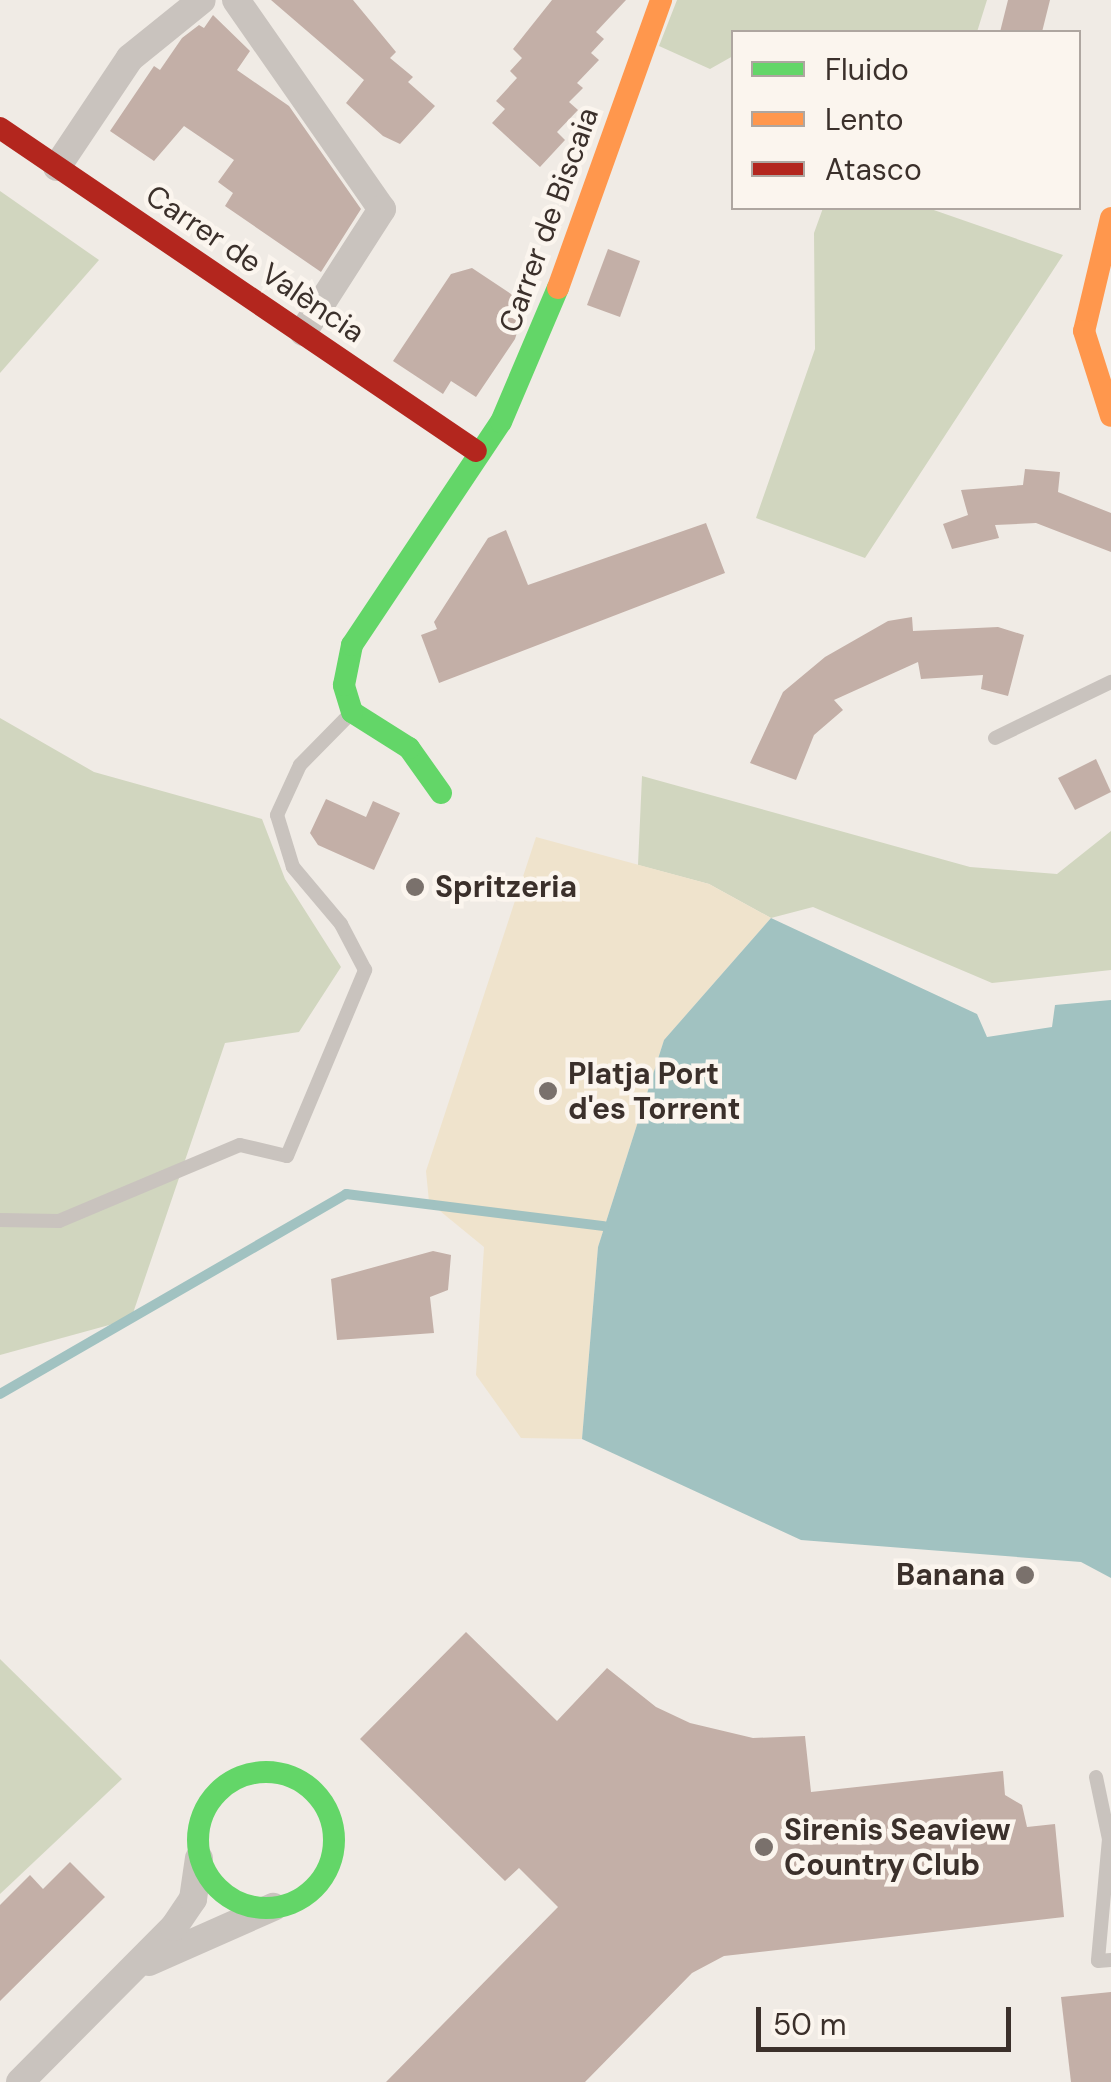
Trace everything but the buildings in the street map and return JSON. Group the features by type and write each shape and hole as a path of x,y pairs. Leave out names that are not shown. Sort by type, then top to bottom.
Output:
{"street":[{"path":"57,167 130,58 202,0"},
{"path":"236,0 382,209 303,332"},
{"name":"Carrer de Biscaia","path":"352,712 344,685 352,645 476,451 501,422 538,340 661,0"},
{"name":"Carrer de València","path":"0,128 476,451"},
{"path":"1111,218 1084,331 1111,416"},
{"path":"352,712 409,748 441,793"},
{"path":"20,2082 134,1970 193,1899 202,1815 228,1782 251,1773 297,1779 329,1814 334,1843 315,1887 134,1970"},
{"path":"199,1858 225,1894 246,1905 273,1907"}],"lane":[{"path":"995,738 1111,682"},
{"path":"0,1220 60,1221 240,1146 287,1156 365,970 341,924 293,867 277,815 300,766 352,712"},
{"path":"1096,1777 1109,1839 1098,1961 1111,1960"}],"green space":[{"path":"677,0 987,0 978,30 731,30 731,57 710,69 659,46"},
{"path":"0,191 99,260 0,373"},
{"path":"822,210 934,210 1063,255 865,558 756,518 815,349 814,233"},
{"path":"0,718 94,772 262,819 285,879 341,967 299,1032 225,1043 131,1319 0,1355"},
{"path":"642,776 970,867 1057,874 1111,831 1111,970 992,983 813,907 771,918 709,884 638,865"},
{"path":"0,1659 122,1779 0,1894"}],"sand":[{"name":"Platja Port d'es Torrent","path":"536,837 709,884 771,918 664,1040 598,1247 582,1439 521,1438 476,1375 484,1247 429,1202 426,1171"}],"water":[{"path":"771,918 977,1014 987,1037 1052,1027 1055,1005 1111,1000 1111,1578 1081,1562 801,1540 582,1439 598,1247 664,1040"}],"waterway":[{"path":"0,1394 346,1194 604,1226"}],"traffic: fast":[{"path":"441,793 409,748 352,712 344,685 352,645 501,422 558,288"},
{"path":"266,1772 292,1777 314,1792 329,1814 334,1840 329,1866 314,1888 292,1903 266,1908 240,1903 218,1888 203,1866 198,1840 203,1814 218,1792 240,1777 266,1772"}],"traffic: slow":[{"path":"558,288 661,0"},
{"path":"1111,218 1084,331 1111,416"}],"traffic: jam":[{"path":"0,128 476,451"}],"place":[{"name":"Spritzeria","path":"415,887"},
{"name":"Platja Port d'es Torrent","path":"548,1091"},
{"name":"Banana","path":"1025,1575"},
{"name":"Sirenis Seaview Country Club","path":"764,1847"}]}
